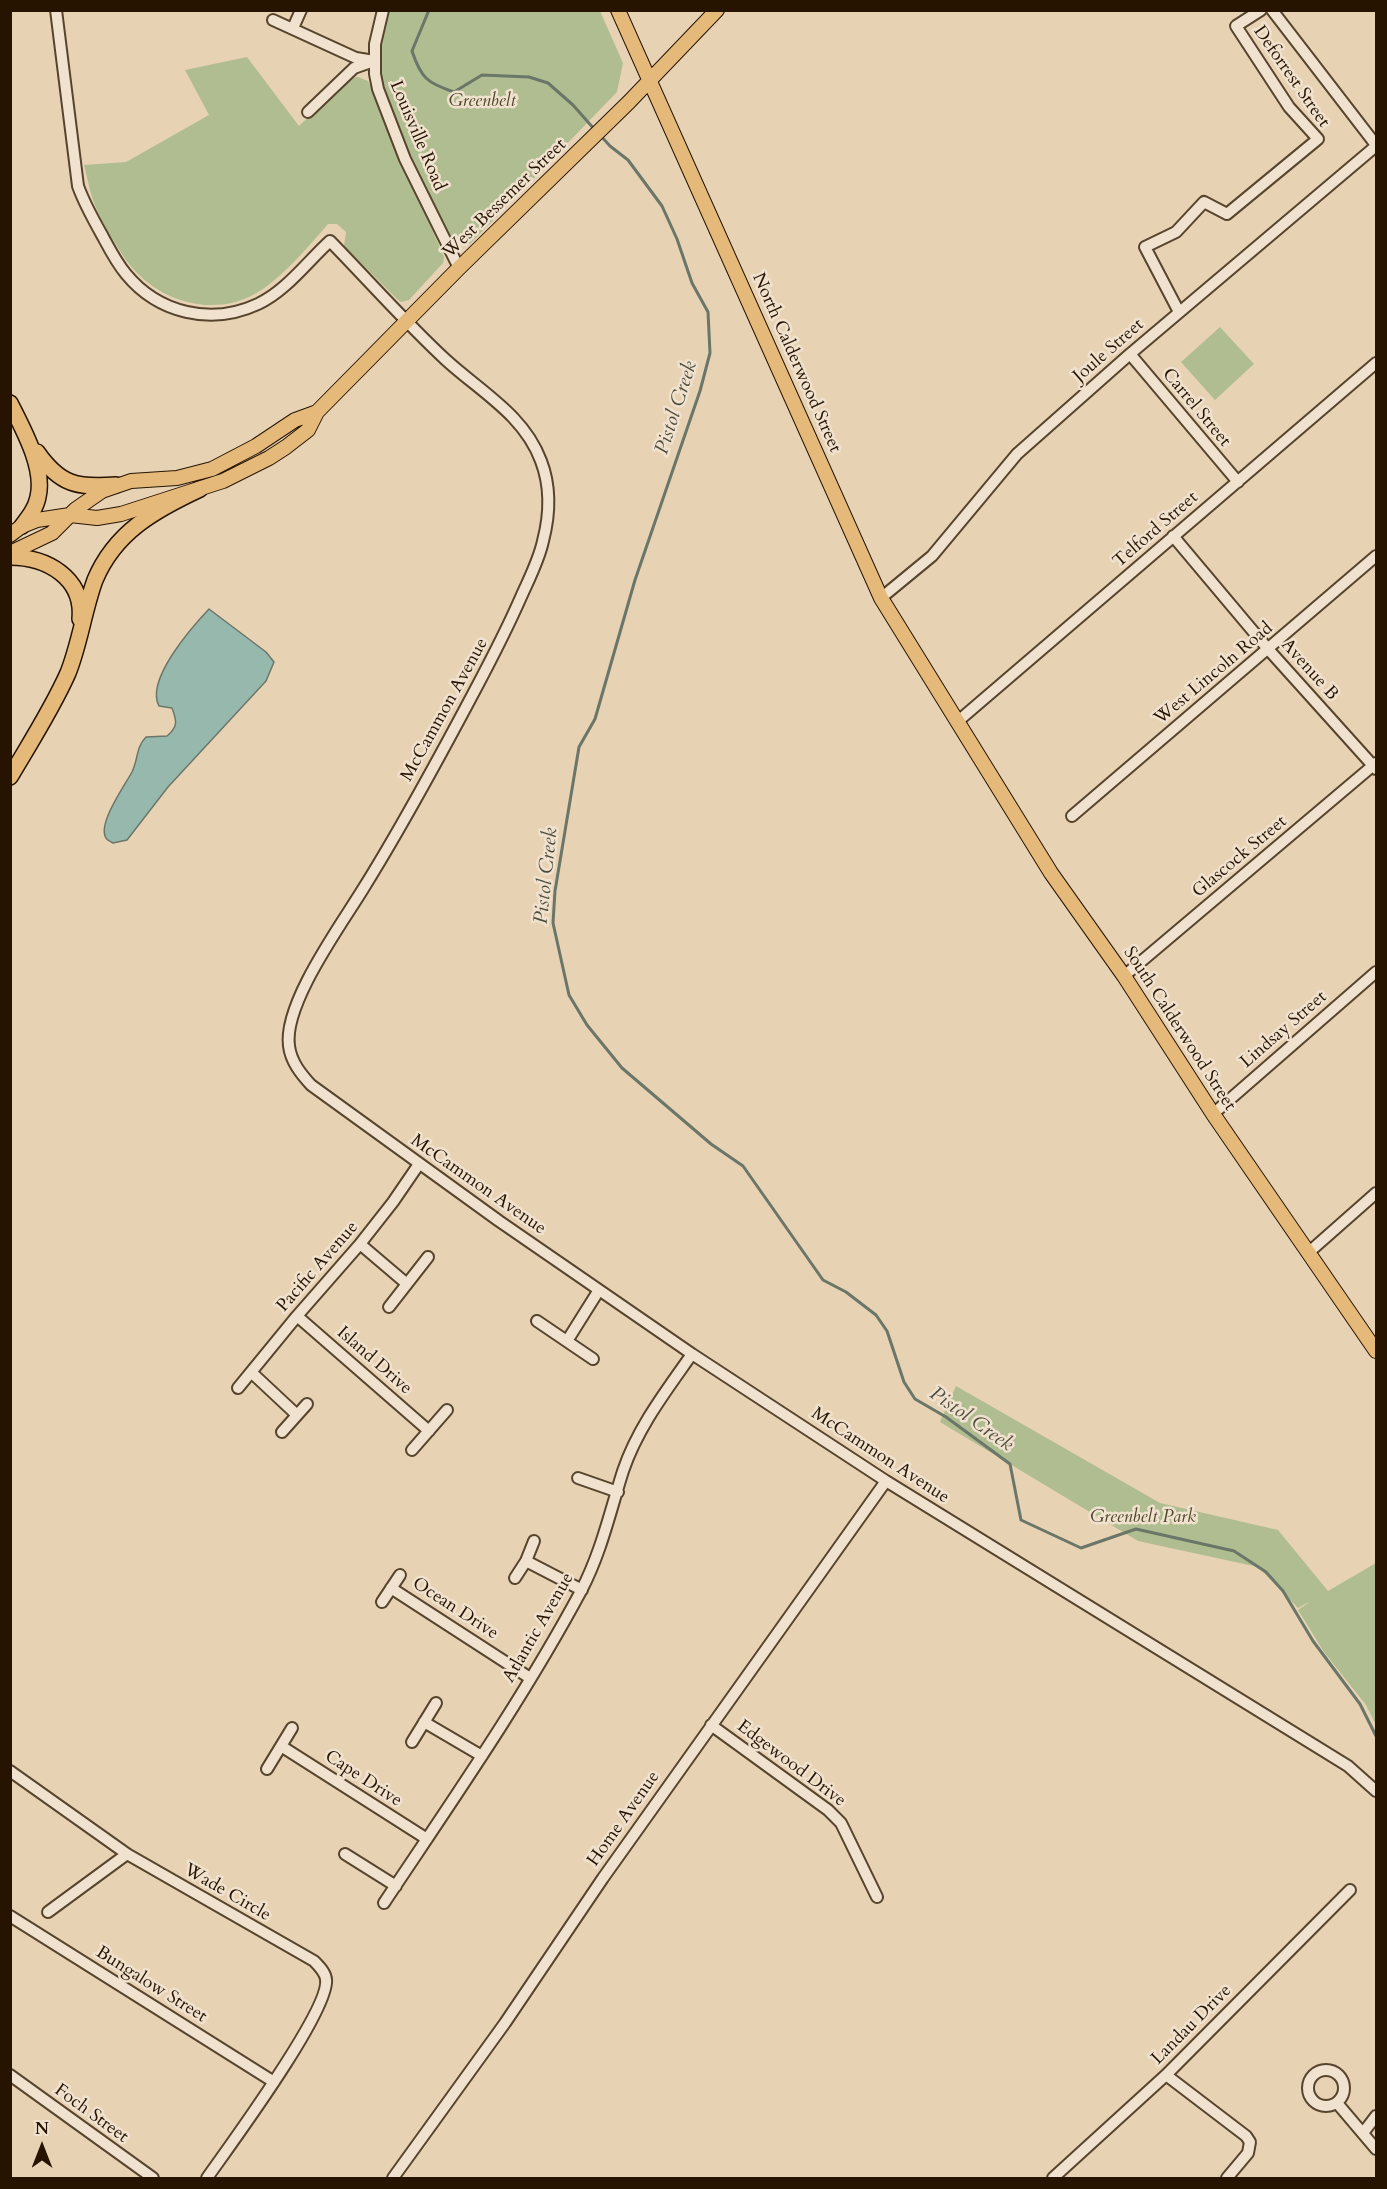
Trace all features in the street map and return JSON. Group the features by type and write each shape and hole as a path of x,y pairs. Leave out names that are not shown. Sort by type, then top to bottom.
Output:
{"highway":[{"path":"10,403 28,440 39,473 40,486 35,507 16,530"},
{"path":"28,440 45,463 61,479 84,486 116,485"},
{"path":"10,777 56,697 68,671 95,580 111,553 143,520 200,489"},
{"path":"10,555 45,562 64,574 71,583 79,599 81,614 78,643"}],"main road":[{"name":"North Calderwood Street","path":"618,10 881,598 957,722"},
{"name":"West Bessemer Street","path":"16,530 37,520 70,515 97,518 121,514 200,489 269,458 308,430 317,412 459,268 621,110 717,10"},
{"name":"West Bessemer Street","path":"10,555 52,533 91,498 116,485 131,481 177,478 212,469 256,446 295,420 317,412"},
{"name":"South Calderwood Street","path":"957,722 1052,873 1124,976 1213,1114 1377,1351"}],"street":[{"name":"McCammon Avenue","path":"56,10 78,186 82,198 114,256 125,272 149,297 161,304 188,313 214,315 242,310 275,294 330,241 447,360 506,410 527,434 543,465 549,510 543,543 499,646 442,752 364,887 319,958 291,1021 289,1046 298,1071 311,1085 419,1164 692,1354 886,1481 1348,1767 1377,1791"},
{"path":"293,28 301,10"},
{"name":"Louisville Road","path":"383,10 377,30 374,61 378,89 405,159 459,268"},
{"name":"Deforrest Street","path":"1179,312 1145,247 1176,232 1204,202 1227,214 1318,139 1289,107 1236,26 1261,10"},
{"path":"1272,10 1377,146"},
{"path":"273,20 356,58 374,61"},
{"path":"308,112 354,68 374,61"},
{"name":"Joule Street","path":"881,598 932,556 1017,454 1179,312 1377,146"},
{"name":"Carrel Street","path":"1130,354 1238,482"},
{"name":"Telford Street","path":"957,722 1377,363"},
{"name":"Avenue B","path":"1173,536 1268,649 1376,766"},
{"name":"West Lincoln Road","path":"1072,816 1377,556"},
{"name":"Glascock Street","path":"1124,976 1376,766"},
{"name":"Lindsay Street","path":"1213,1114 1377,972"},
{"name":"Pacific Avenue","path":"238,1388 360,1244 419,1164"},
{"path":"1308,1253 1377,1193"},
{"path":"360,1244 407,1284"},
{"path":"389,1307 428,1257"},
{"path":"567,1341 599,1290"},
{"name":"Island Drive","path":"297,1316 429,1431"},
{"path":"537,1321 593,1359"},
{"name":"Atlantic Avenue","path":"384,1904 482,1756 582,1590 604,1537 623,1471 647,1419 692,1354"},
{"path":"251,1372 297,1415"},
{"path":"282,1432 307,1404"},
{"path":"412,1450 447,1410"},
{"path":"578,1478 618,1492"},
{"name":"Home Avenue","path":"393,2178 505,2023 603,1878 711,1725 886,1481"},
{"path":"515,1578 526,1561 534,1541"},
{"path":"526,1561 582,1590"},
{"path":"382,1602 400,1575"},
{"name":"Ocean Drive","path":"391,1588 530,1678"},
{"path":"412,1742 436,1703"},
{"path":"424,1722 482,1756"},
{"name":"Edgewood Drive","path":"711,1725 828,1810 842,1823 877,1897"},
{"path":"267,1769 292,1728"},
{"name":"Cape Drive","path":"281,1746 427,1839"},
{"name":"Wade Circle","path":"10,1771 127,1854 314,1961 322,1969 326,1980 320,2007 274,2082 207,2178"},
{"path":"48,1912 127,1854"},
{"path":"345,1854 396,1886"},
{"name":"Landau Drive","path":"1053,2178 1166,2075 1350,1890"},
{"name":"Bungalow Street","path":"10,1916 274,2082"},
{"name":"Foch Street","path":"10,2075 153,2178"},
{"path":"1166,2075 1246,2136 1250,2142 1248,2153 1227,2178"},
{"path":"1337,2103 1377,2149"},
{"path":"1363,2133 1377,2116"}],"green space":[{"name":"Greenbelt","path":"383,11 600,11 623,63 617,92 470,244 454,243 448,237 413,171 390,120 376,72 375,51"},
{"path":"247,57 299,126 348,78 358,77 368,81 444,257 443,263 409,300 401,302 397,299 344,246 346,232 337,224 328,224 289,267 263,289 227,304 190,303 172,297 139,275 122,254 96,207 84,165 126,162 209,115 185,70"},
{"path":"1220,327 1254,364 1215,400 1181,362"},
{"name":"Greenbelt Park","path":"956,1386 1160,1503 1278,1530 1328,1591 1376,1563 1376,1725 1366,1705 1324,1652 1298,1610 1311,1601 1298,1608 1258,1567 1138,1541 940,1422"}],"water":[{"path":"209,609 266,652 274,662 266,681 168,787 127,840 113,843 106,838 105,824 108,814 132,772 140,745 146,737 167,736 175,727 176,720 172,708 159,706 156,695 164,669 172,654"}],"waterway":[{"name":"Pistol Creek","path":"429,10 412,51 422,73 431,82 454,92 482,75 529,77 548,83 573,105 595,130"},
{"name":"Pistol Creek","path":"600,135 628,160 662,206 677,239 692,283 708,312 710,353 700,391 635,580 595,719 579,747 555,891 553,923 569,995 587,1025 622,1068 711,1144 743,1166 823,1280 846,1292 876,1315 887,1331 904,1382 915,1399 946,1417 1010,1464 1021,1520 1081,1548 1136,1529 1234,1551 1266,1572 1283,1591 1313,1641 1360,1704 1376,1736"}]}
